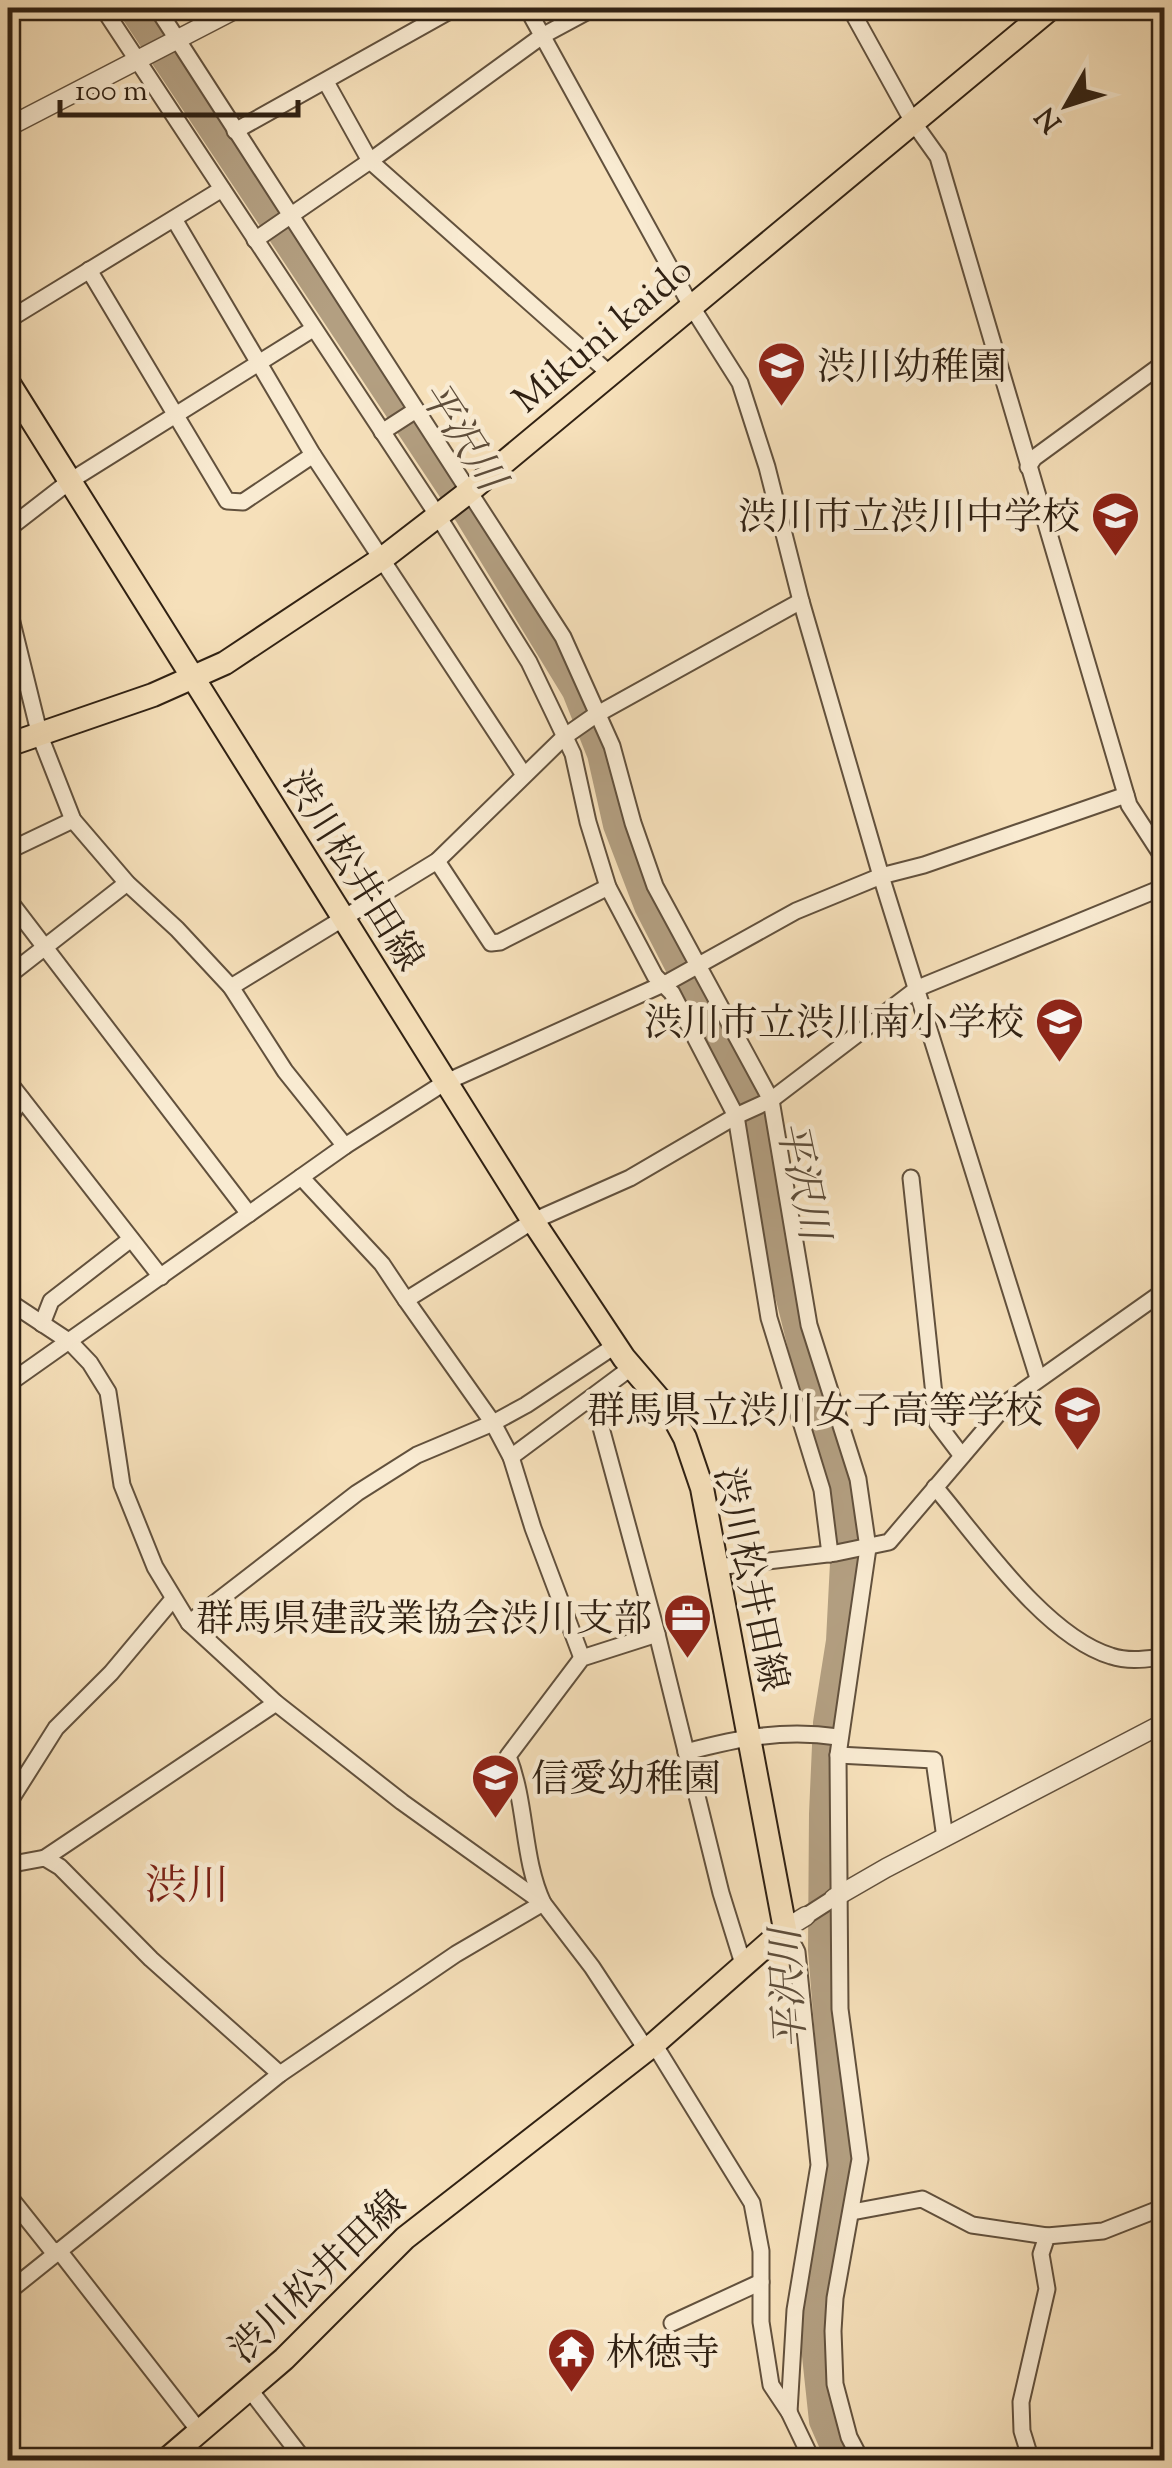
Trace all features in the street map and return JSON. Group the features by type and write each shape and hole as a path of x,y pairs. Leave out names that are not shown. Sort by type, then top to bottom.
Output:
{"main road":[{"name":"Mikuni kaido","path":"8,745 195,678 225,663 383,558 1052,8"},
{"name":"渋川松井田線","path":"8,382 532,1222 632,1367 672,1414 685,1438 702,1488 785,1929 650,2046 405,2238 250,2390 166,2460"}],"street":[{"path":"103,8 139,57 222,189 260,237 313,329 382,431 455,502 563,637 612,746 632,823 655,886 768,1101 809,1326 858,1479 864,1548 836,1736 840,2009 860,2159 835,2298 835,2384 849,2438 860,2460"},
{"path":"156,8 172,41 235,131 416,411 529,662 569,734 588,822 608,886 654,976 666,982 738,1115 769,1318 822,1490 833,1554"},
{"path":"8,127 238,8"},
{"path":"235,131 455,8"},
{"path":"527,8 690,304 740,383 881,876 1038,1378"},
{"path":"260,237 542,36 594,8"},
{"path":"850,8 913,122 938,157 1129,806 1164,859"},
{"path":"326,82 370,161 609,373"},
{"path":"8,320 222,189"},
{"path":"174,219 313,455 524,774"},
{"path":"89,270 227,501 243,502 313,455"},
{"path":"8,529 70,481 313,329"},
{"path":"1028,467 1034,458 1164,364"},
{"path":"382,431 416,411"},
{"path":"231,987 437,861 524,774 596,714 800,600"},
{"path":"8,606 40,736 73,820 127,883 231,987 285,1071 345,1146"},
{"path":"8,1384 345,1146 444,1083 666,982 796,912 881,876 924,865 1126,795"},
{"path":"8,852 73,820"},
{"path":"437,861 491,943 500,942 608,886"},
{"path":"8,976 127,883"},
{"path":"406,1300 532,1222 630,1178 768,1101 918,988 1164,887"},
{"path":"8,899 249,1214"},
{"path":"8,1081 161,1277"},
{"path":"8,1122 21,1098"},
{"path":"301,1177 382,1264 493,1423 511,1457 582,1658"},
{"path":"911,1178 937,1422 962,1456"},
{"path":"42,1324 51,1300 131,1238"},
{"path":"717,1567 833,1554 889,1542 1010,1400 1164,1291"},
{"path":"8,1301 70,1342 90,1363 108,1392 122,1485 155,1567 189,1622 276,1703 402,1802 543,1903"},
{"path":"189,1622 362,1489 417,1454 493,1423 616,1345"},
{"path":"511,1457 632,1367"},
{"path":"593,1398 721,1893 744,1968"},
{"path":"935,1487 1041,1612 1094,1650 1114,1658 1164,1658"},
{"path":"8,1804 56,1728 111,1673 172,1599"},
{"path":"656,1634 582,1658 508,1756 529,1840 532,1878 543,1903 650,2046 752,2202 761,2251 761,2322 771,2385 812,2460"},
{"path":"8,1869 45,1858 276,1703"},
{"path":"789,2412 795,2310 819,2165 797,1952 785,1929 838,1896 1164,1723"},
{"path":"686,1752 749,1736 807,1732 836,1736"},
{"path":"838,1755 934,1760 945,1838"},
{"path":"45,1858 60,1867 151,1959 280,2074"},
{"path":"8,2292 280,2074 456,1954 543,1903"},
{"path":"8,2195 51,2248 60,2252 200,2432"},
{"path":"852,2212 922,2199 972,2226 1047,2236 1103,2231 1164,2206"},
{"path":"1031,2460 1022,2431 1020,2402 1047,2289 1041,2254 1047,2236"},
{"path":"672,2322 761,2282"},
{"path":"250,2390 304,2460"}],"waterway":[{"name":"平沢川","path":"132,8 468,514 576,691 601,754 617,825 648,906 744,1093 760,1136 776,1242 846,1524 840,1641 827,1723 823,1814 822,1950 839,2164 820,2259 814,2337 823,2421 840,2460"}],"place":[{"name":"渋川幼稚園","path":"782,408"},
{"name":"渋川市立渋川中学校","path":"1115,558"},
{"name":"渋川市立渋川南小学校","path":"1059,1064"},
{"name":"群馬県立渋川女子高等学校","path":"1078,1452"},
{"name":"群馬県建設業協会渋川支部","path":"687,1660"},
{"name":"信愛幼稚園","path":"496,1820"},
{"name":"林徳寺","path":"571,2394"}],"district":[{"name":"渋川","path":"187,1884"}]}
